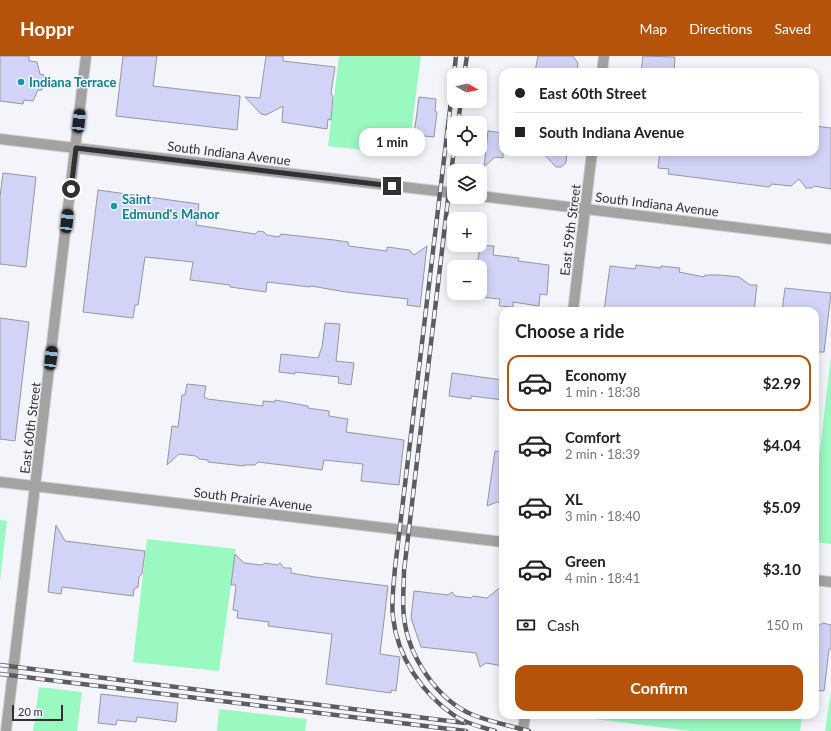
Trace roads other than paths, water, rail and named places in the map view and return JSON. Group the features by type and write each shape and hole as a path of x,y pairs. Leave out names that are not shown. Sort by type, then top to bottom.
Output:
{"street":[{"name":"East 60th Street","path":"6,731 86,56"},
{"path":"602,68 604,56"},
{"name":"South Indiana Avenue","path":"0,139 447,192"},
{"name":"East 59th Street","path":"574,307 592,156"},
{"name":"South Indiana Avenue","path":"487,197 831,239"},
{"name":"South Prairie Avenue","path":"0,482 499,542"},
{"path":"819,580 831,582"},
{"path":"524,731 525,719"}],"railway":[{"path":"455,68 456,56"},
{"path":"465,68 467,56"},
{"path":"450,108 395,568 392,611 395,632 406,660 413,673 432,697 460,719 479,727 495,731"},
{"path":"459,116 460,108"},
{"path":"453,156 404,571 404,617 411,647 418,661 436,688 448,699 473,715 529,731"},
{"path":"0,665 465,723"},
{"path":"0,674 466,731"}],"place":[{"name":"Indiana Terrace","path":"21,82"},
{"name":"Saint Edmund's Manor","path":"114,206"}]}
